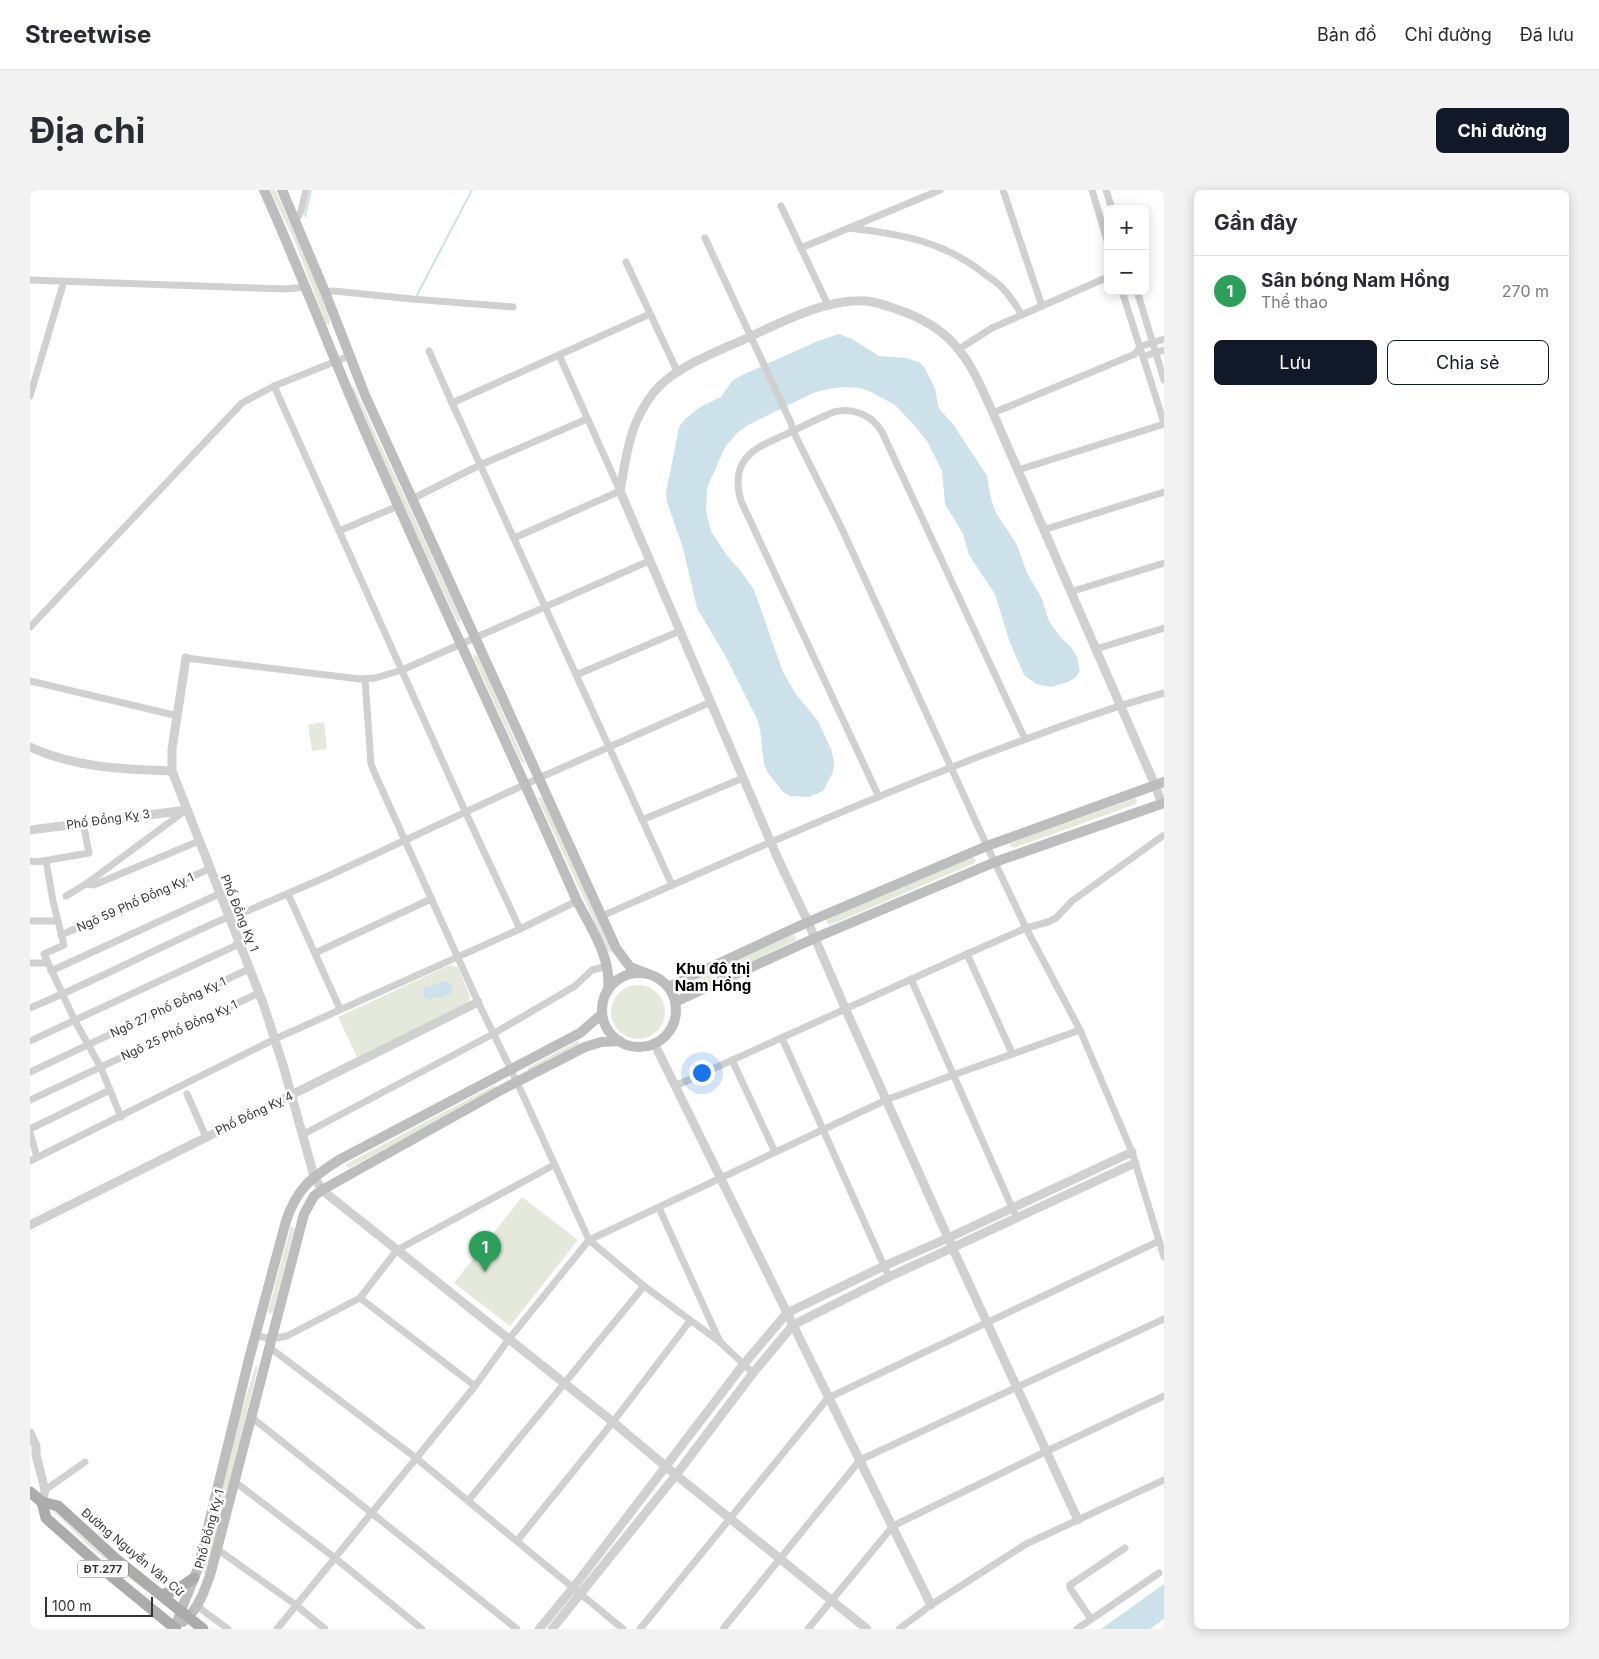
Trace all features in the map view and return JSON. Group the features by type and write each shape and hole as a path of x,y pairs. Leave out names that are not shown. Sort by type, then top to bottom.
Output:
{"main road":[{"path":"264,190 306,287 335,362 398,506 601,950 607,966 608,990"},
{"path":"282,190 296,220 349,356 412,499 616,948 626,964 633,970 659,979 668,987 675,1002 676,1011 673,1024 666,1035 654,1043 637,1046 620,1041 606,1041 585,1047 517,1082 322,1190"},
{"path":"668,987 808,922 987,846 1160,784"},
{"path":"675,1002 815,938 994,862 1163,804"},
{"path":"620,1041 607,1027 602,1014 603,1001 608,990 616,980 636,973 648,974"},
{"path":"314,1176 339,1160 580,1033 602,1014"},
{"name":"Phố Đồng Kỵ 1","path":"175,1629 185,1614 198,1568 255,1335 290,1210 299,1194 314,1176"},
{"name":"Phố Đồng Kỵ 1","path":"185,1614 197,1606 209,1577 304,1214 314,1196 322,1190"},
{"name":"Đường Nguyễn Văn Cừ","path":"30,1492 42,1502 58,1506 116,1559 203,1629"},
{"name":"Đường Nguyễn Văn Cừ","path":"42,1502 46,1518 175,1629"},
{"path":"161,1594 175,1590 194,1578"}],"street":[{"path":"296,220 301,211 306,190"},
{"path":"801,248 940,190"},
{"path":"1003,190 1042,306"},
{"path":"1092,190 1104,230"},
{"path":"1106,190 1111,205"},
{"path":"781,206 828,305"},
{"path":"849,228 908,236 946,249 974,266 999,285 1022,315"},
{"path":"705,238 793,431 842,529 994,862 1026,928 1080,1030 1132,1152 1164,1257"},
{"path":"626,262 678,373"},
{"path":"959,349 992,328 1104,279"},
{"path":"30,280 285,289 306,287"},
{"path":"30,396 64,282"},
{"path":"325,292 334,291 513,307"},
{"path":"1018,470 1164,424 1145,355 1123,295"},
{"path":"1138,295 1164,380"},
{"path":"620,491 630,436 639,414 656,391 678,373 699,360 751,336 828,305 854,301 867,302 888,306 922,319 947,337 959,349 978,382 1119,705 1160,784 1163,804"},
{"path":"452,403 650,314"},
{"path":"993,413 1134,354 1142,346 1164,338"},
{"path":"1134,354 1145,355 1164,350"},
{"path":"428,351 672,885"},
{"path":"560,355 770,842 808,922 1045,1452 1078,1520"},
{"path":"30,627 242,403 274,386 349,356"},
{"path":"274,386 520,929"},
{"path":"879,797 740,498 738,478 745,459 756,448 826,415 840,410 860,413 870,418 879,426 1025,739"},
{"path":"412,499 480,465 587,419"},
{"path":"610,470 614,474 618,474 624,468"},
{"path":"514,538 620,491"},
{"path":"1043,530 1164,492"},
{"path":"339,532 398,506"},
{"path":"186,658 365,680 402,670 648,561"},
{"path":"1070,592 1164,563"},
{"path":"1096,649 1164,628"},
{"path":"576,675 680,631"},
{"name":"Phố Đồng Kỵ 1","path":"186,658 172,749 172,771 259,993 275,1039 314,1176 322,1190"},
{"path":"365,680 371,764 478,1002 517,1082 589,1240 644,1286 720,1342 753,1373"},
{"path":"30,681 178,716"},
{"path":"602,916 770,842 951,768 1119,705 1164,693"},
{"path":"30,1008 62,995 177,939 288,894 465,811 711,702"},
{"path":"30,747 76,763 115,769 172,771"},
{"path":"642,820 743,778"},
{"path":"66,896 86,884 187,810"},
{"name":"Phố Đồng Kỵ 3","path":"30,830 187,810"},
{"path":"30,861 46,861 89,853 84,823"},
{"path":"675,1086 911,978 1026,928 1056,918 1072,901 1164,835"},
{"path":"86,884 94,885 199,841"},
{"path":"46,861 64,945 44,954 74,1021 86,1045 100,1066 120,1117"},
{"name":"Ngõ 59 Phố Đồng Kỵ 1","path":"61,934 209,869"},
{"path":"51,971 219,894"},
{"path":"288,894 340,1009"},
{"path":"315,953 431,899"},
{"path":"30,1161 275,1039 520,929 577,901"},
{"path":"30,920 58,921"},
{"path":"30,1041 239,944"},
{"path":"967,954 1012,1053"},
{"path":"30,963 47,963"},
{"path":"302,1135 493,1034 575,986 592,970 607,966"},
{"name":"Ngõ 27 Phố Đồng Kỵ 1","path":"30,1072 249,969"},
{"path":"911,978 1017,1219"},
{"name":"Ngõ 25 Phố Đồng Kỵ 1","path":"30,1100 259,993"},
{"name":"Phố Đồng Kỵ 4","path":"30,1225 478,1002"},
{"path":"277,1629 475,1386 589,1240 886,1100 953,1074 1080,1030"},
{"path":"782,1038 889,1277"},
{"path":"654,1043 931,1605"},
{"path":"732,1060 776,1152"},
{"path":"37,1157 30,1131 110,1090"},
{"path":"187,1094 206,1136"},
{"path":"552,1629 666,1467 743,1365 787,1313 884,1266 1132,1152"},
{"path":"538,1629 577,1591 676,1475 753,1373 793,1325 889,1277 953,1249 1135,1163"},
{"path":"270,1343 360,1298 397,1250 554,1165"},
{"path":"322,1190 613,1422 867,1629"},
{"path":"659,1208 720,1342"},
{"path":"640,1629 828,1398 1160,1241"},
{"path":"468,1501 644,1286"},
{"path":"360,1298 475,1386"},
{"path":"723,1629 860,1460 1164,1319"},
{"path":"517,1541 613,1422 690,1321"},
{"path":"255,1335 270,1343 416,1458 623,1629"},
{"path":"808,1629 893,1526 1164,1396"},
{"path":"250,1416 517,1629"},
{"path":"31,1438 32,1449 36,1454 45,1490 42,1502"},
{"path":"45,1490 85,1462"},
{"path":"899,1629 931,1605 1026,1544 1164,1480"},
{"path":"235,1482 335,1558 422,1629"},
{"path":"1091,1619 1070,1588 1070,1585 1125,1548"},
{"path":"217,1549 325,1629"},
{"path":"1077,1629 1159,1573"},
{"path":"197,1606 228,1629"}],"shaded area":[{"path":"270,190 275,190 293,229 327,310 330,325 326,324 295,242"},
{"path":"351,387 354,387 461,619 460,622 457,621 386,469"},
{"path":"475,655 478,656 525,763 521,762 473,657"},
{"path":"324,722 327,749 312,751 308,725"},
{"path":"540,797 543,799 612,950 611,953 608,951 538,799"},
{"path":"1136,798 1136,804 1014,848 1010,846 1010,843"},
{"path":"973,857 976,860 975,863 830,925 827,923 827,919"},
{"path":"795,935 796,940 700,986 695,985 696,980"},
{"path":"450,965 458,967 470,996 468,1002 357,1057 338,1017"},
{"path":"633,985 643,985 657,993 663,1002 665,1012 663,1022 657,1031 643,1039 633,1039 623,1034 616,1027 611,1017 611,1007 616,997 623,990"},
{"path":"578,1041 581,1044 529,1071 529,1067"},
{"path":"493,1086 498,1086 498,1089 349,1168 346,1166 348,1163"},
{"path":"522,1197 578,1240 510,1326 454,1283"},
{"path":"291,1226 294,1227 294,1230 273,1312 269,1314 268,1311"},
{"path":"256,1364 258,1367 208,1569 204,1574 203,1570 240,1416"},
{"path":"55,1509 95,1547 148,1590 147,1592 89,1546 52,1510"}],"water":[{"path":"839,334 852,339 879,356 906,358 919,362 924,367 935,388 938,406 953,424 987,476 991,499 996,513 1017,545 1027,573 1042,599 1049,621 1077,657 1080,671 1076,677 1068,682 1051,687 1036,684 1024,675 1009,640 995,594 969,555 963,534 945,504 942,471 927,441 895,405 860,388 843,387 813,393 748,425 738,432 725,447 707,488 706,511 711,531 727,556 754,590 783,672 795,693 818,721 831,749 834,761 833,772 823,791 809,797 790,796 783,792 768,773 764,764 757,719 726,657 697,608 683,548 667,502 666,493 679,427 685,419 702,406 721,397 732,381 742,375 818,341"},
{"path":"442,981 451,983 452,993 440,998 435,997 428,1000 425,998 422,992 424,988"},
{"path":"1164,1584 1164,1619 1150,1629 1101,1629"}],"waterway":[{"path":"305,216 311,190"},
{"path":"417,295 472,190"}],"place":[{"name":"Sân bóng Nam Hồng","path":"485,1272"}],"district":[{"name":"Khu đô thị Nam Hồng","path":"713,976"}]}
